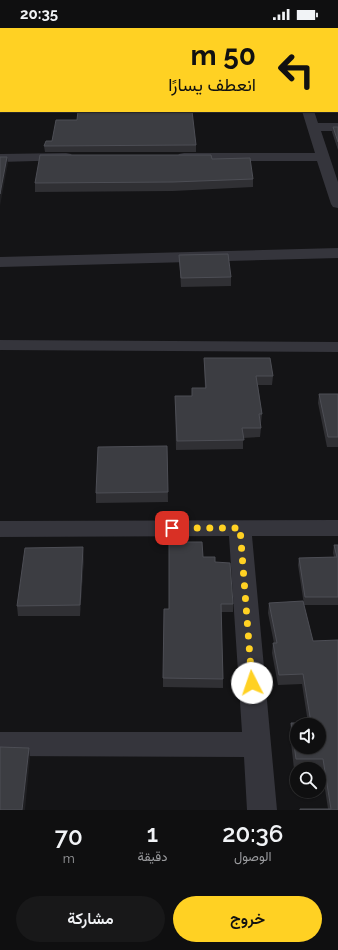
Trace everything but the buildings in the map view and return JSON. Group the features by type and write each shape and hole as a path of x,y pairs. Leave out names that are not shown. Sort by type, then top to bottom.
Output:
{"street":[{"path":"308,112 322,157 337,198"},
{"path":"313,127 338,127"},
{"path":"0,158 79,157"},
{"path":"173,157 322,157"},
{"path":"0,262 338,253"},
{"path":"0,345 338,347"},
{"path":"240,528 262,810"},
{"path":"0,529 338,528"},
{"path":"0,744 257,745"}],"route":[{"path":"172,528 240,528 252,683"}]}
